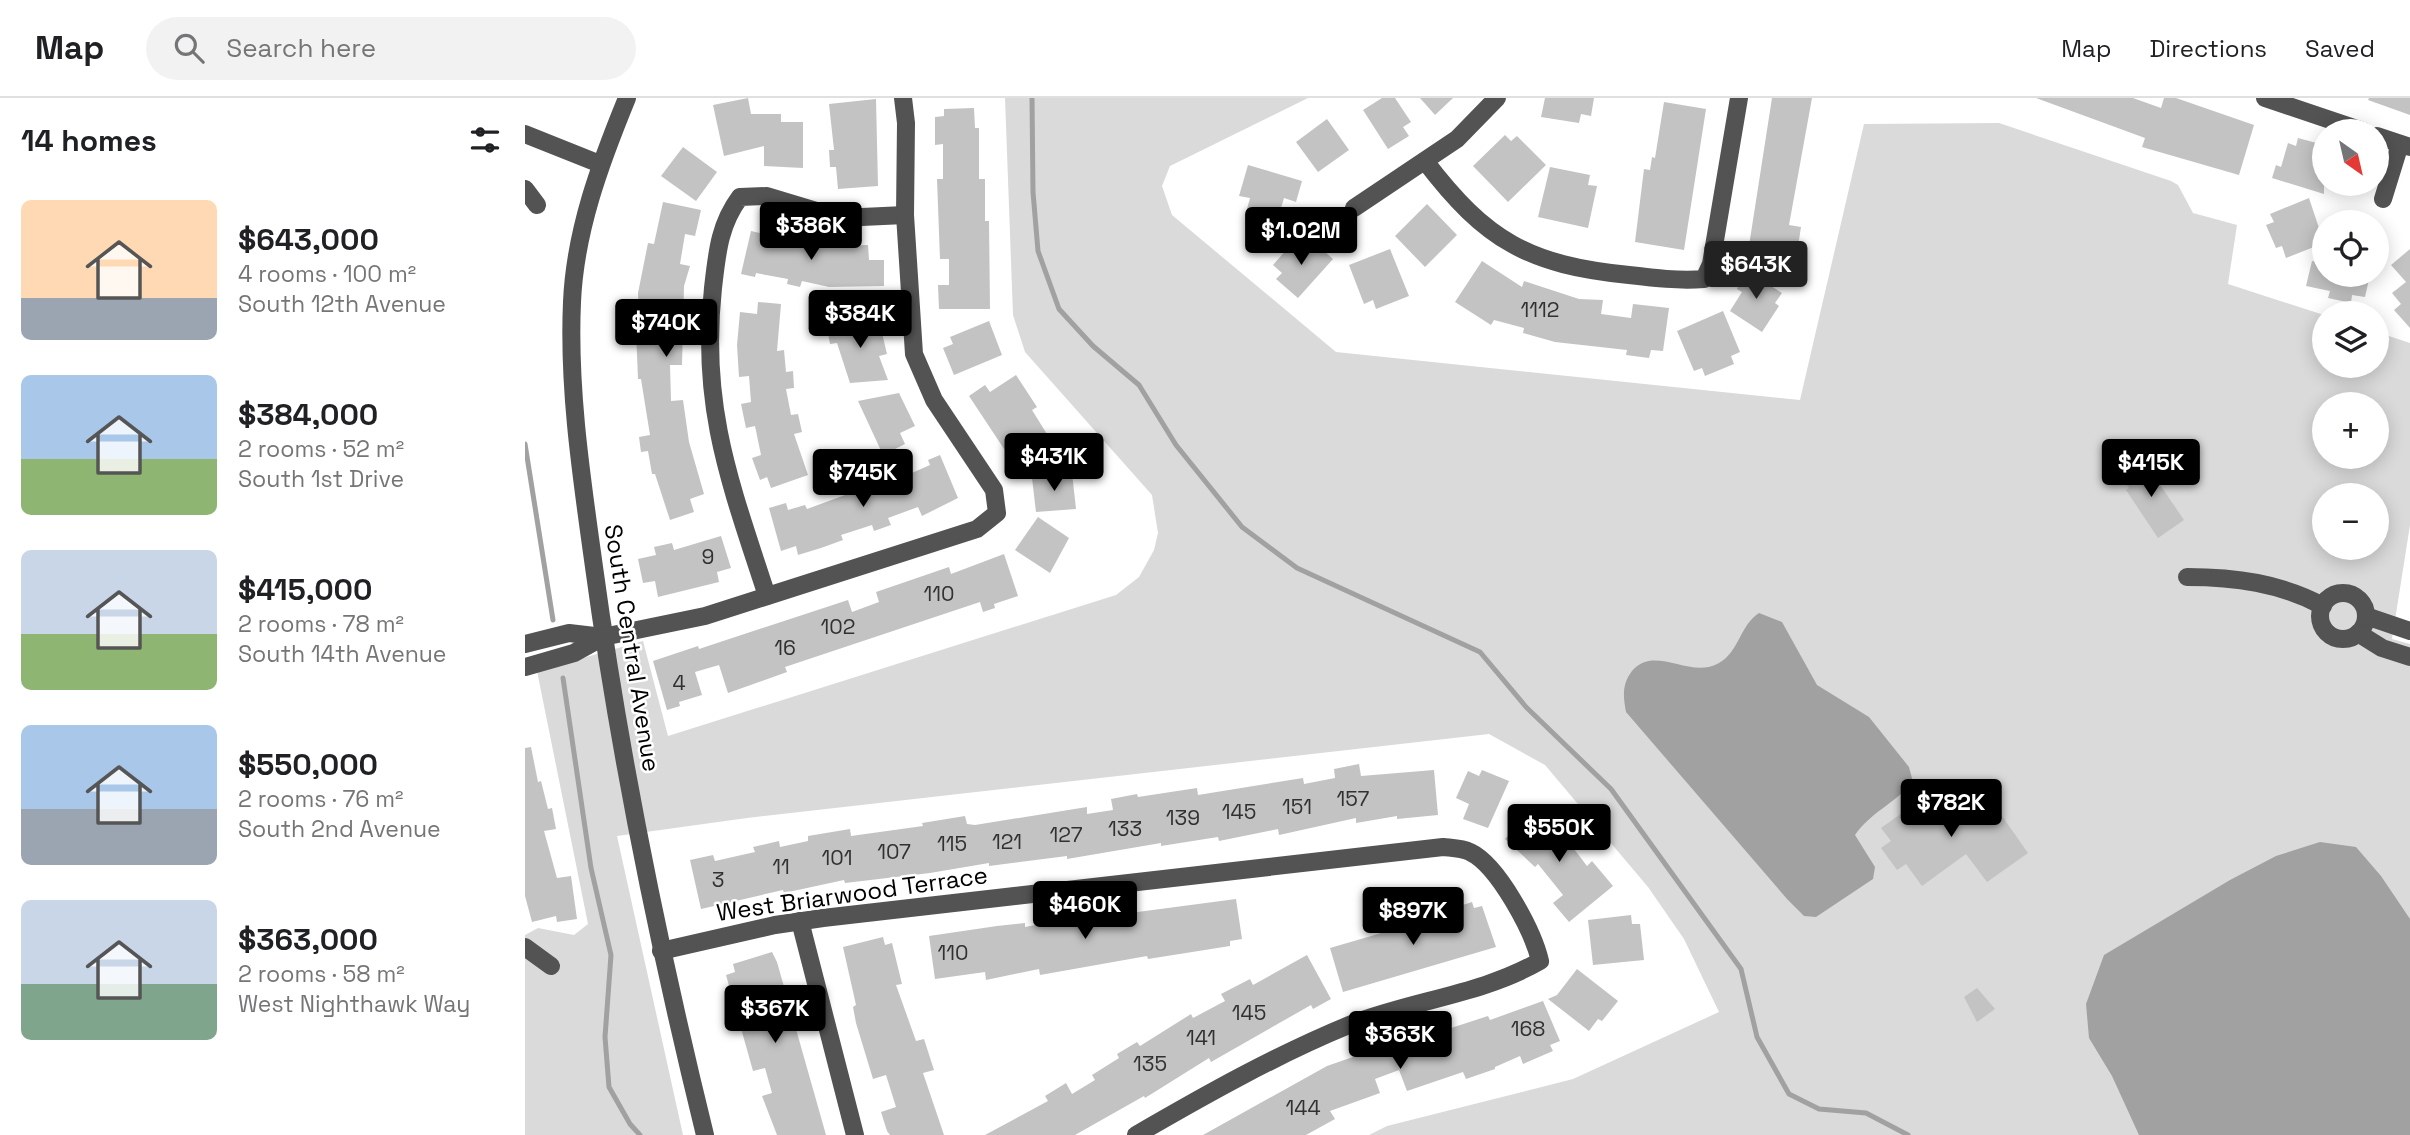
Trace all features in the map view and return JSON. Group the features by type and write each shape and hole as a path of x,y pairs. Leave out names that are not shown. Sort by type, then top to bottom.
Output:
{"street":[{"name":"South Central Avenue","path":"627,98 600,164 579,248 572,301 572,366 583,483 603,637 625,767 661,951 705,1135"},
{"path":"525,667 574,653 603,637 705,616 977,529 997,513 993,490 934,400 918,370 909,317 905,215 906,123 903,98"},
{"path":"1354,208 1457,139 1497,98"},
{"path":"1425,161 1458,203 1480,223 1534,256 1591,271 1683,281 1704,279 1711,264 1739,98"},
{"path":"2265,98 2327,119"},
{"path":"525,134 600,164"},
{"path":"2383,200 2405,146"},
{"path":"525,189 537,205"},
{"path":"768,596 725,468 711,386 709,324 725,217 740,197 767,196 841,218 905,215"},
{"path":"2187,577 2249,579 2302,594 2323,606"},
{"path":"2348,594 2362,603 2366,616 2358,633 2342,639 2327,633 2320,623 2323,606 2334,595 2348,594"},
{"path":"2366,616 2410,631"},
{"path":"525,644 569,633 603,637"},
{"path":"2358,633 2382,648 2410,657"},
{"name":"West Briarwood Terrace","path":"661,951 800,921 1443,847 1468,851 1486,863 1535,939 1540,961 1514,976 1351,1025 1266,1065 1136,1135"},
{"path":"800,921 855,1135"},
{"path":"525,947 551,966"}],"shaded area":[{"path":"1005,98 1308,98 1170,166 1162,186 1172,215 1336,352 1800,400 1864,124 1999,123 2171,181 2178,185 2193,213 2237,225 2228,284 2312,311 2312,378 2389,378 2389,336 2410,343 2410,525 2392,639 2410,644 2410,1135 1369,1135 1387,1126 1573,1079 1719,1012 1684,939 1648,887 1545,765 1489,734 747,818 617,836 683,1135 525,1135 525,935 538,928 574,935 588,924 537,671 643,641 668,736 1116,595 1139,577 1154,550 1158,533 1152,495 1025,352 1013,315"},
{"path":"1759,613 1782,622 1817,685 1869,717 1909,767 1913,782 1868,820 1855,835 1875,867 1873,879 1816,917 1804,916 1787,899 1626,712 1626,681 1632,671 1641,664 1662,661 1696,668 1719,663 1731,652 1748,624"},
{"path":"2320,842 2356,847 2381,876 2410,919 2410,1135 2139,1135 2112,1076 2089,1038 2086,1004 2104,955 2230,880 2276,856"}],"building":[{"path":"748,98 751,114 781,114 781,122 803,122 803,168 764,166 764,146 724,156 713,105"},
{"path":"1382,98 1395,98 1411,122 1403,127 1409,136 1388,149 1363,110"},
{"path":"1420,98 1453,98 1435,115"},
{"path":"1545,98 1594,98 1591,116 1581,114 1579,123 1541,117"},
{"path":"1772,98 1812,98 1789,225 1801,227 1794,273 1746,265"},
{"path":"2036,98 2133,98 2161,108 2164,98 2176,98 2254,125 2239,175 2142,147 2145,138"},
{"path":"2410,98 2410,115 2368,100"},
{"path":"876,99 878,186 838,189 836,167 830,167 829,150 834,150 829,104"},
{"path":"1664,102 1706,109 1684,250 1635,242 1644,169 1650,170 1652,157 1655,158"},
{"path":"974,108 975,128 979,128 979,179 985,179 985,221 989,221 990,309 939,309 938,285 949,285 949,259 940,259 937,179 943,179 943,144 935,145 935,117 944,116 944,109"},
{"path":"1327,119 1349,150 1318,172 1296,142"},
{"path":"1505,135 1511,141 1517,136 1546,165 1508,202 1473,166"},
{"path":"2298,138 2312,142 2312,190 2272,178 2276,165 2281,167 2288,143 2296,146"},
{"path":"683,147 717,172 696,201 661,176"},
{"path":"1248,165 1302,181 1296,202 1284,198 1278,218 1247,209 1250,198 1239,196"},
{"path":"1550,167 1590,175 1588,185 1597,186 1588,228 1538,217"},
{"path":"2309,198 2313,210 2312,248 2286,258 2282,246 2276,248 2266,225 2274,222 2270,214"},
{"path":"663,202 701,210 695,236 685,234 680,264 690,266 684,286 682,365 670,365 671,401 683,400 689,442 704,494 690,499 694,512 670,520 655,474 652,474 648,451 641,452 639,437 650,435 641,379 638,379 636,331 631,331 631,315 639,315 638,293 648,243 654,244"},
{"path":"1427,204 1457,235 1425,267 1395,236"},
{"path":"751,231 772,236 773,231 837,246 868,245 869,260 884,260 884,286 829,287 802,281 800,287 787,284 788,279 756,273 755,277 741,274"},
{"path":"1294,241 1306,252 1315,243 1333,259 1298,298 1276,279 1282,273 1273,265"},
{"path":"1390,249 1409,296 1376,309 1373,300 1364,304 1349,265"},
{"path":"2410,249 2410,328 2394,310 2401,304 2392,293 2406,282 2391,265"},
{"path":"1482,261 1522,287 1524,281 1579,299 1603,300 1601,314 1631,318 1633,304 1669,308 1663,351 1651,350 1649,358 1626,355 1627,350 1555,342 1523,333 1524,328 1494,320 1491,325 1455,302"},
{"path":"2312,261 2312,287 2367,287 2365,297 2352,295 2351,301 2342,301 2328,298 2330,291 2306,286"},
{"path":"1745,269 1782,293 1775,303 1779,306 1762,332 1730,311 1742,292 1737,289"},
{"path":"758,302 781,304 777,351 784,350 786,372 793,371 794,388 786,389 791,415 798,414 802,432 794,434 808,475 771,488 767,477 760,480 752,458 761,455 755,426 746,428 741,404 751,402 749,376 739,377 737,345 740,312 757,314"},
{"path":"1723,311 1740,352 1731,356 1734,364 1705,376 1702,368 1694,371 1677,331"},
{"path":"871,318 875,335 882,333 887,354 879,356 888,380 850,383 837,343 830,344 827,328"},
{"path":"989,321 1002,355 954,375 943,348 953,344 950,337"},
{"path":"1016,375 1037,407 1032,410 1055,447 1018,470 969,396 985,385 990,392"},
{"path":"899,393 915,426 900,433 905,444 883,455 858,401"},
{"path":"940,455 958,498 922,516 918,507 888,518 891,525 874,531 872,525 841,535 843,540 798,555 796,546 781,551 769,508 786,503 788,510 805,505 807,509 894,477 896,480 930,465 928,460"},
{"path":"2134,458 2147,476 2152,473 2184,520 2158,538 2126,490 2129,488 2124,481 2127,478 2119,467"},
{"path":"1072,473 1076,509 1036,512 1032,478"},
{"path":"1038,517 1069,538 1050,573 1015,550"},
{"path":"721,536 731,568 717,572 719,582 658,597 655,581 643,583 638,559 656,555 654,547 672,543 674,550"},
{"path":"1004,554 1018,596 994,604 995,608 983,612 980,602 785,667 787,672 728,693 719,665 695,672 702,695 679,702 680,706 667,710 653,661 698,646 699,649 848,600 852,612 879,602 876,592 949,567 951,574"},
{"path":"531,747 538,782 541,781 548,809 552,808 556,829 544,831 557,878 571,876 577,919 557,922 556,916 532,922 525,896 525,748"},
{"path":"1359,764 1361,776 1434,770 1438,815 1397,819 1397,816 1356,823 1356,818 1279,835 1278,829 1219,841 1218,837 1161,846 1161,843 1067,859 1067,856 989,866 989,863 845,883 844,880 784,893 783,890 701,909 690,860 713,855 715,861 755,852 753,847 779,841 780,847 808,841 808,836 850,829 851,836 923,826 922,823 965,816 967,824 975,825 1087,807 1087,814 1113,810 1111,799 1137,794 1138,797 1197,788 1198,795 1303,778 1304,784 1335,778 1334,769"},
{"path":"1482,770 1509,781 1488,828 1463,819 1469,804 1456,798 1468,771 1479,776"},
{"path":"1965,788 1991,824 2002,816 2028,853 1987,882 1966,854 1922,886 1906,864 1897,870 1881,848 1891,841 1881,828 1916,803 1921,810 1936,799 1941,805"},
{"path":"1534,807 1564,836 1587,866 1592,861 1613,886 1569,922 1553,903 1563,895 1538,864 1535,867 1505,839"},
{"path":"1236,899 1242,939 1230,941 1230,946 1148,959 1147,956 1040,975 1039,969 986,980 985,972 935,979 929,936 1025,923 1025,927 1077,917 1077,920"},
{"path":"1472,902 1474,908 1482,906 1496,947 1343,992 1330,948 1433,918 1432,915"},
{"path":"1631,915 1632,924 1640,924 1644,960 1593,965 1588,920"},
{"path":"883,937 885,945 892,943 902,984 896,985 916,1041 924,1039 934,1070 923,1073 944,1135 890,1135 881,1112 896,1107 886,1075 873,1079 856,1023 853,1007 856,1005 843,947"},
{"path":"772,952 826,1135 777,1135 762,1096 772,1093 765,1068 753,1071 726,975 735,972 733,964"},
{"path":"1307,955 1331,999 1313,1009 1311,1005 1211,1062 1209,1058 1145,1098 1144,1096 1075,1135 985,1135 1048,1101 1045,1096 1066,1083 1072,1094 1095,1080 1092,1075 1119,1058 1117,1054 1137,1042 1140,1046 1191,1014 1193,1018 1225,1001 1221,994 1250,979 1253,985"},
{"path":"1577,969 1618,1001 1602,1021 1598,1019 1589,1031 1548,999 1557,995"},
{"path":"1977,988 1995,1009 1977,1022 1964,997"},
{"path":"1543,1001 1560,1041 1550,1045 1553,1051 1523,1064 1520,1056 1495,1069 1466,1079 1463,1072 1407,1091 1399,1070 1375,1079 1380,1093 1330,1111 1335,1119 1306,1135 1203,1135 1327,1066 1413,1036 1414,1040 1488,1016 1490,1020"}],"waterway":[{"path":"1032,98 1033,192 1038,251 1059,309 1093,346 1139,385 1176,445 1242,527 1297,568 1480,652 1526,707 1611,789 1741,969 1757,1037 1789,1094 1819,1109 1866,1113 1908,1135"},
{"path":"525,444 553,620"},
{"path":"563,678 591,868 611,955 605,1037 609,1087 630,1124 640,1135"}]}
